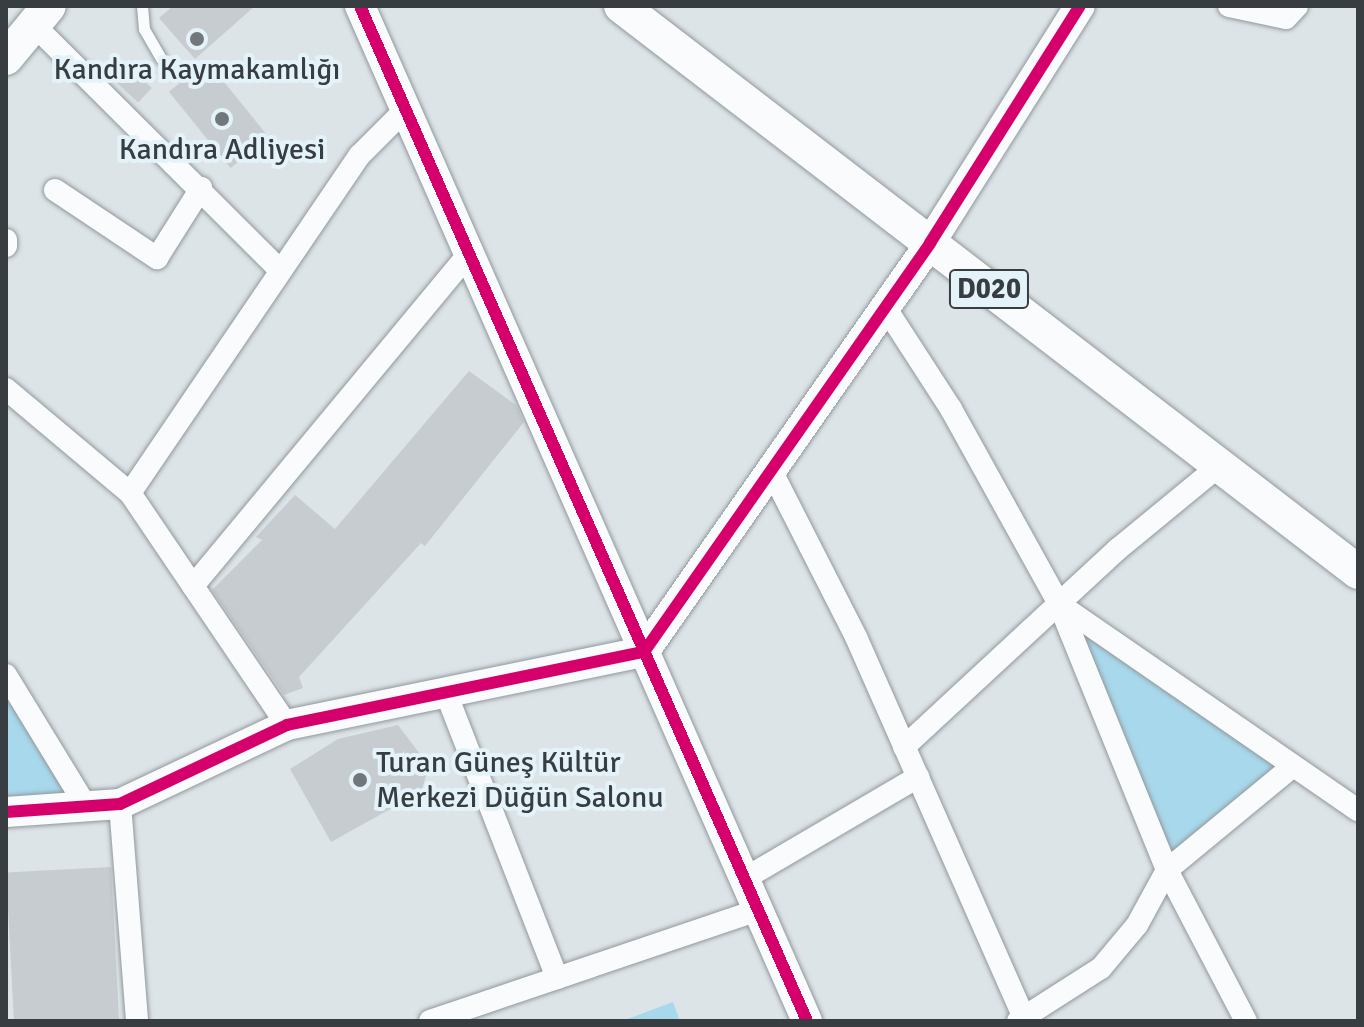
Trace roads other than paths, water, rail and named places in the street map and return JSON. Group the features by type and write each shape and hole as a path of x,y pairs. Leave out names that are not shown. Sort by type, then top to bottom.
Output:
{"main road":[{"name":"D020","path":"621,6 1358,572"},
{"path":"6,58 42,16"}],"street":[{"path":"360,6 807,1021"},
{"path":"6,812 120,804 287,725 644,652 930,243 1080,6"},
{"path":"1229,6 1286,18 1297,6"},
{"path":"42,16 280,270"},
{"path":"130,493 360,155 406,109"},
{"path":"55,190 157,258 201,188"},
{"path":"193,586 469,254"},
{"path":"885,307 951,409 1059,604 1167,870 1246,1021"},
{"path":"6,389 130,493 287,725"},
{"path":"904,747 1059,604 1219,466"},
{"path":"771,470 856,637 1022,1020 1101,968 1137,925 1167,870 1293,766"},
{"path":"1059,604 1358,810"},
{"path":"6,675 86,806"},
{"path":"446,693 557,978"},
{"path":"744,879 918,777"},
{"path":"120,804 137,1021"},
{"path":"430,1021 758,910"}],"lane":[{"path":"142,6 144,29 161,58"}],"place":[{"name":"Kandıra Kaymakamlığı","path":"197,39"},
{"name":"Kandıra Adliyesi","path":"222,119"},
{"name":"Turan Güneş Kültür Merkezi Düğün Salonu","path":"360,780"}]}
